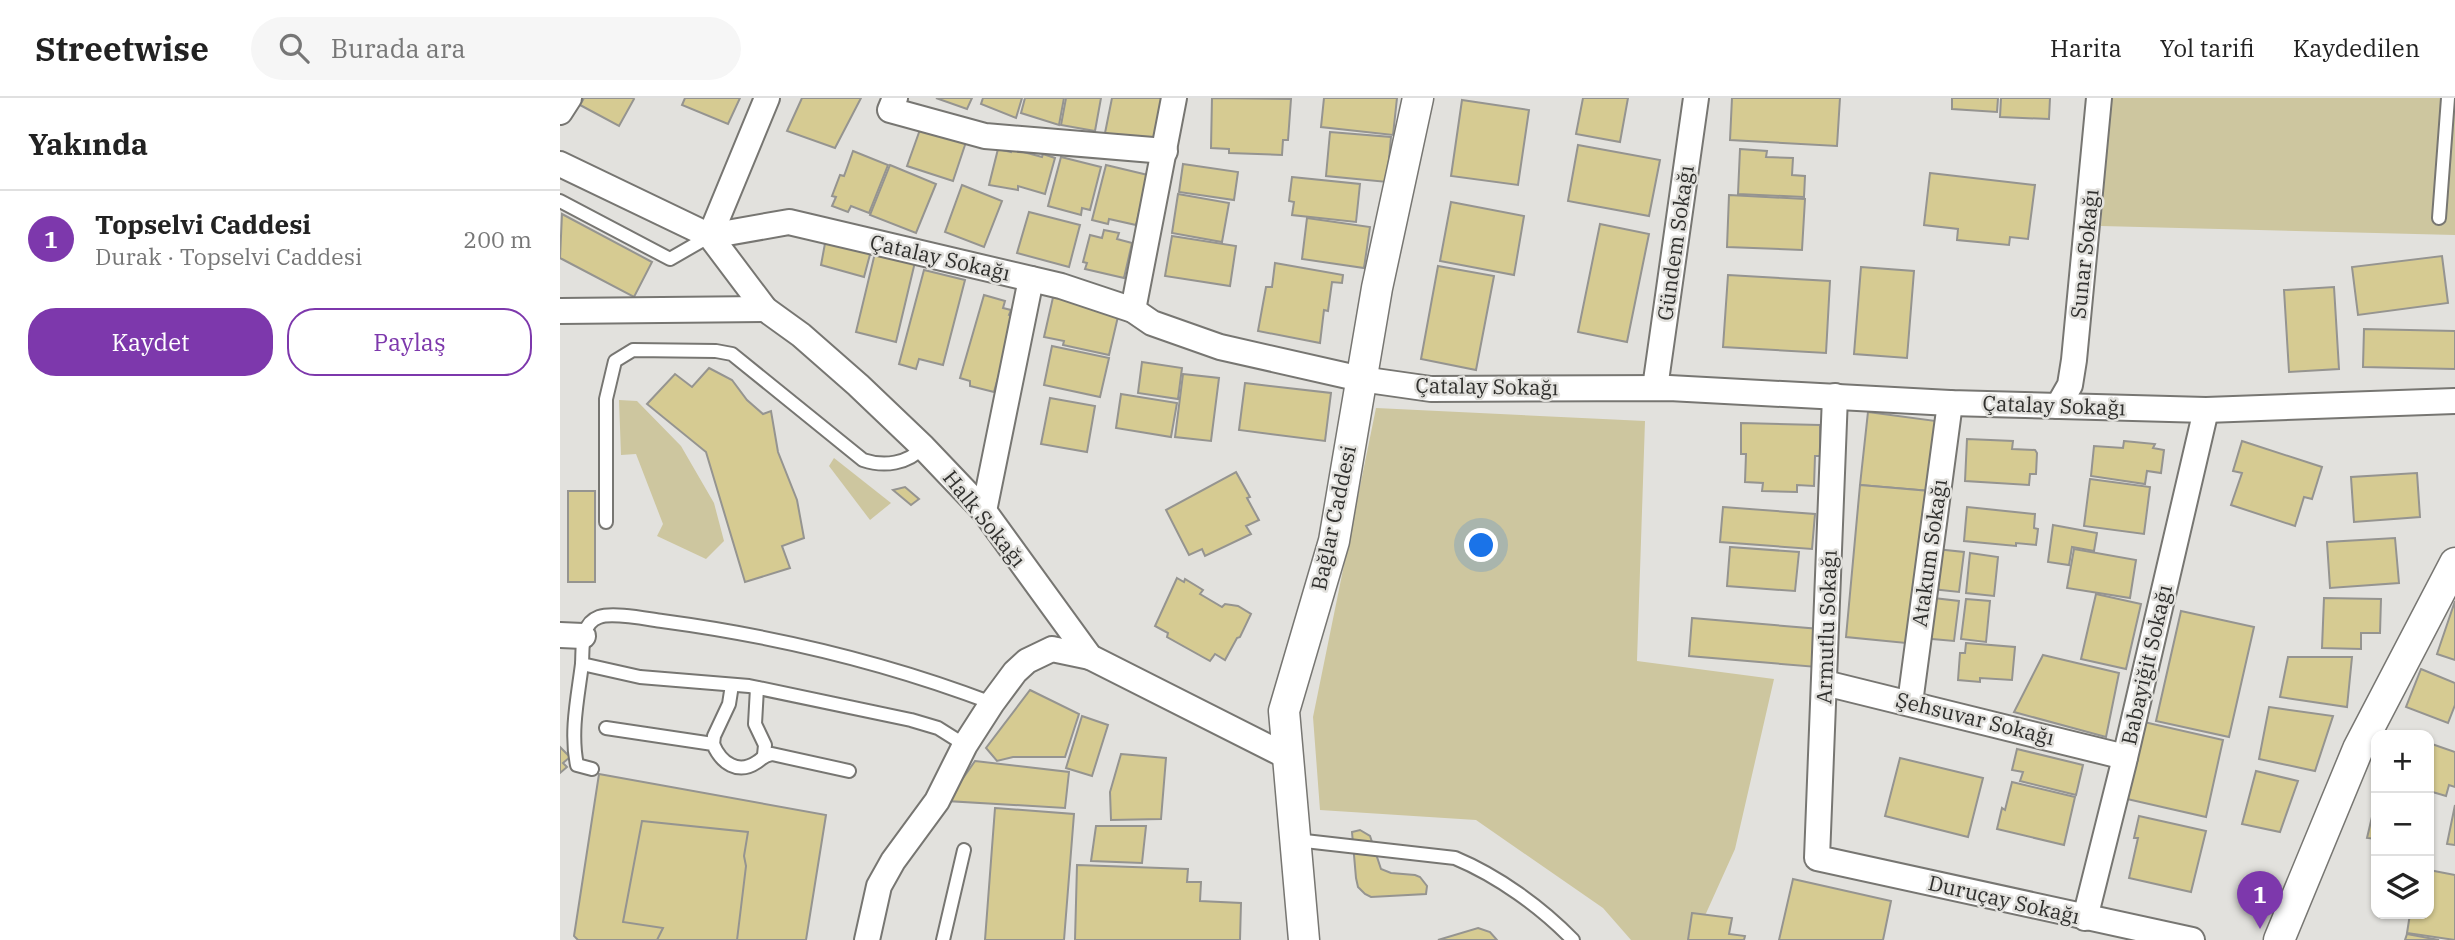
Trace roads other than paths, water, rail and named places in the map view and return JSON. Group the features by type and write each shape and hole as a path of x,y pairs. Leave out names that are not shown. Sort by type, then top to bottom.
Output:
{"street":[{"path":"560,112 569,98"},
{"path":"560,164 710,236 767,98"},
{"path":"895,98 890,110 985,136 1166,151"},
{"path":"1133,310 1166,151 1174,98"},
{"name":"Bağlar Caddesi","path":"1304,940 1284,711 1334,541 1377,288 1418,98"},
{"name":"Gündem Sokağı","path":"1656,388 1696,98"},
{"name":"Sunar Sokağı","path":"2058,406 2070,386 2074,360 2099,98"},
{"name":"Çatalay Sokağı","path":"710,236 789,222 1062,286 1133,310 1152,323 1220,347 1361,379 1431,388 1656,388 1950,403 2206,410 2455,401"},
{"name":"Halk Sokağı","path":"710,236 765,309 801,335 923,447 984,511 1090,657 1288,757"},
{"path":"984,511 1031,279"},
{"path":"560,311 765,309"},
{"name":"Armutlu Sokağı","path":"1817,858 1835,396"},
{"name":"Atakum Sokağı","path":"1910,703 1950,403"},
{"name":"Babayiğit Sokağı","path":"2085,918 2206,410"},
{"path":"2279,940 2358,749 2452,573"},
{"path":"867,940 879,886 893,861 937,801 965,746 992,703 1015,673 1027,661 1052,649 1090,657"},
{"name":"Şehsuvar Sokağı","path":"1825,682 2125,757"},
{"name":"Duruçay Sokağı","path":"1817,858 2192,940"}],"lane":[{"path":"2439,218 2448,98"},
{"path":"560,201 670,259 710,236"},
{"path":"606,522 608,387 615,362 633,350 716,351 732,354 863,460 881,465 909,459 923,447"},
{"path":"592,769 577,765 575,759 575,727 582,664 572,635 600,616 717,628 797,645 960,691 992,703"},
{"path":"582,664 640,677 757,688 911,720 939,728 965,746"},
{"path":"732,685 729,704 713,744 717,754 731,766 742,768 765,755 781,755 849,771"},
{"path":"757,688 755,724 765,745 765,755"},
{"path":"606,728 713,744"},
{"path":"1295,839 1349,848 1455,858 1472,865 1552,918 1573,940"},
{"path":"943,940 964,850"}],"place":[{"name":"Topselvi Caddesi","path":"2260,929"}]}
